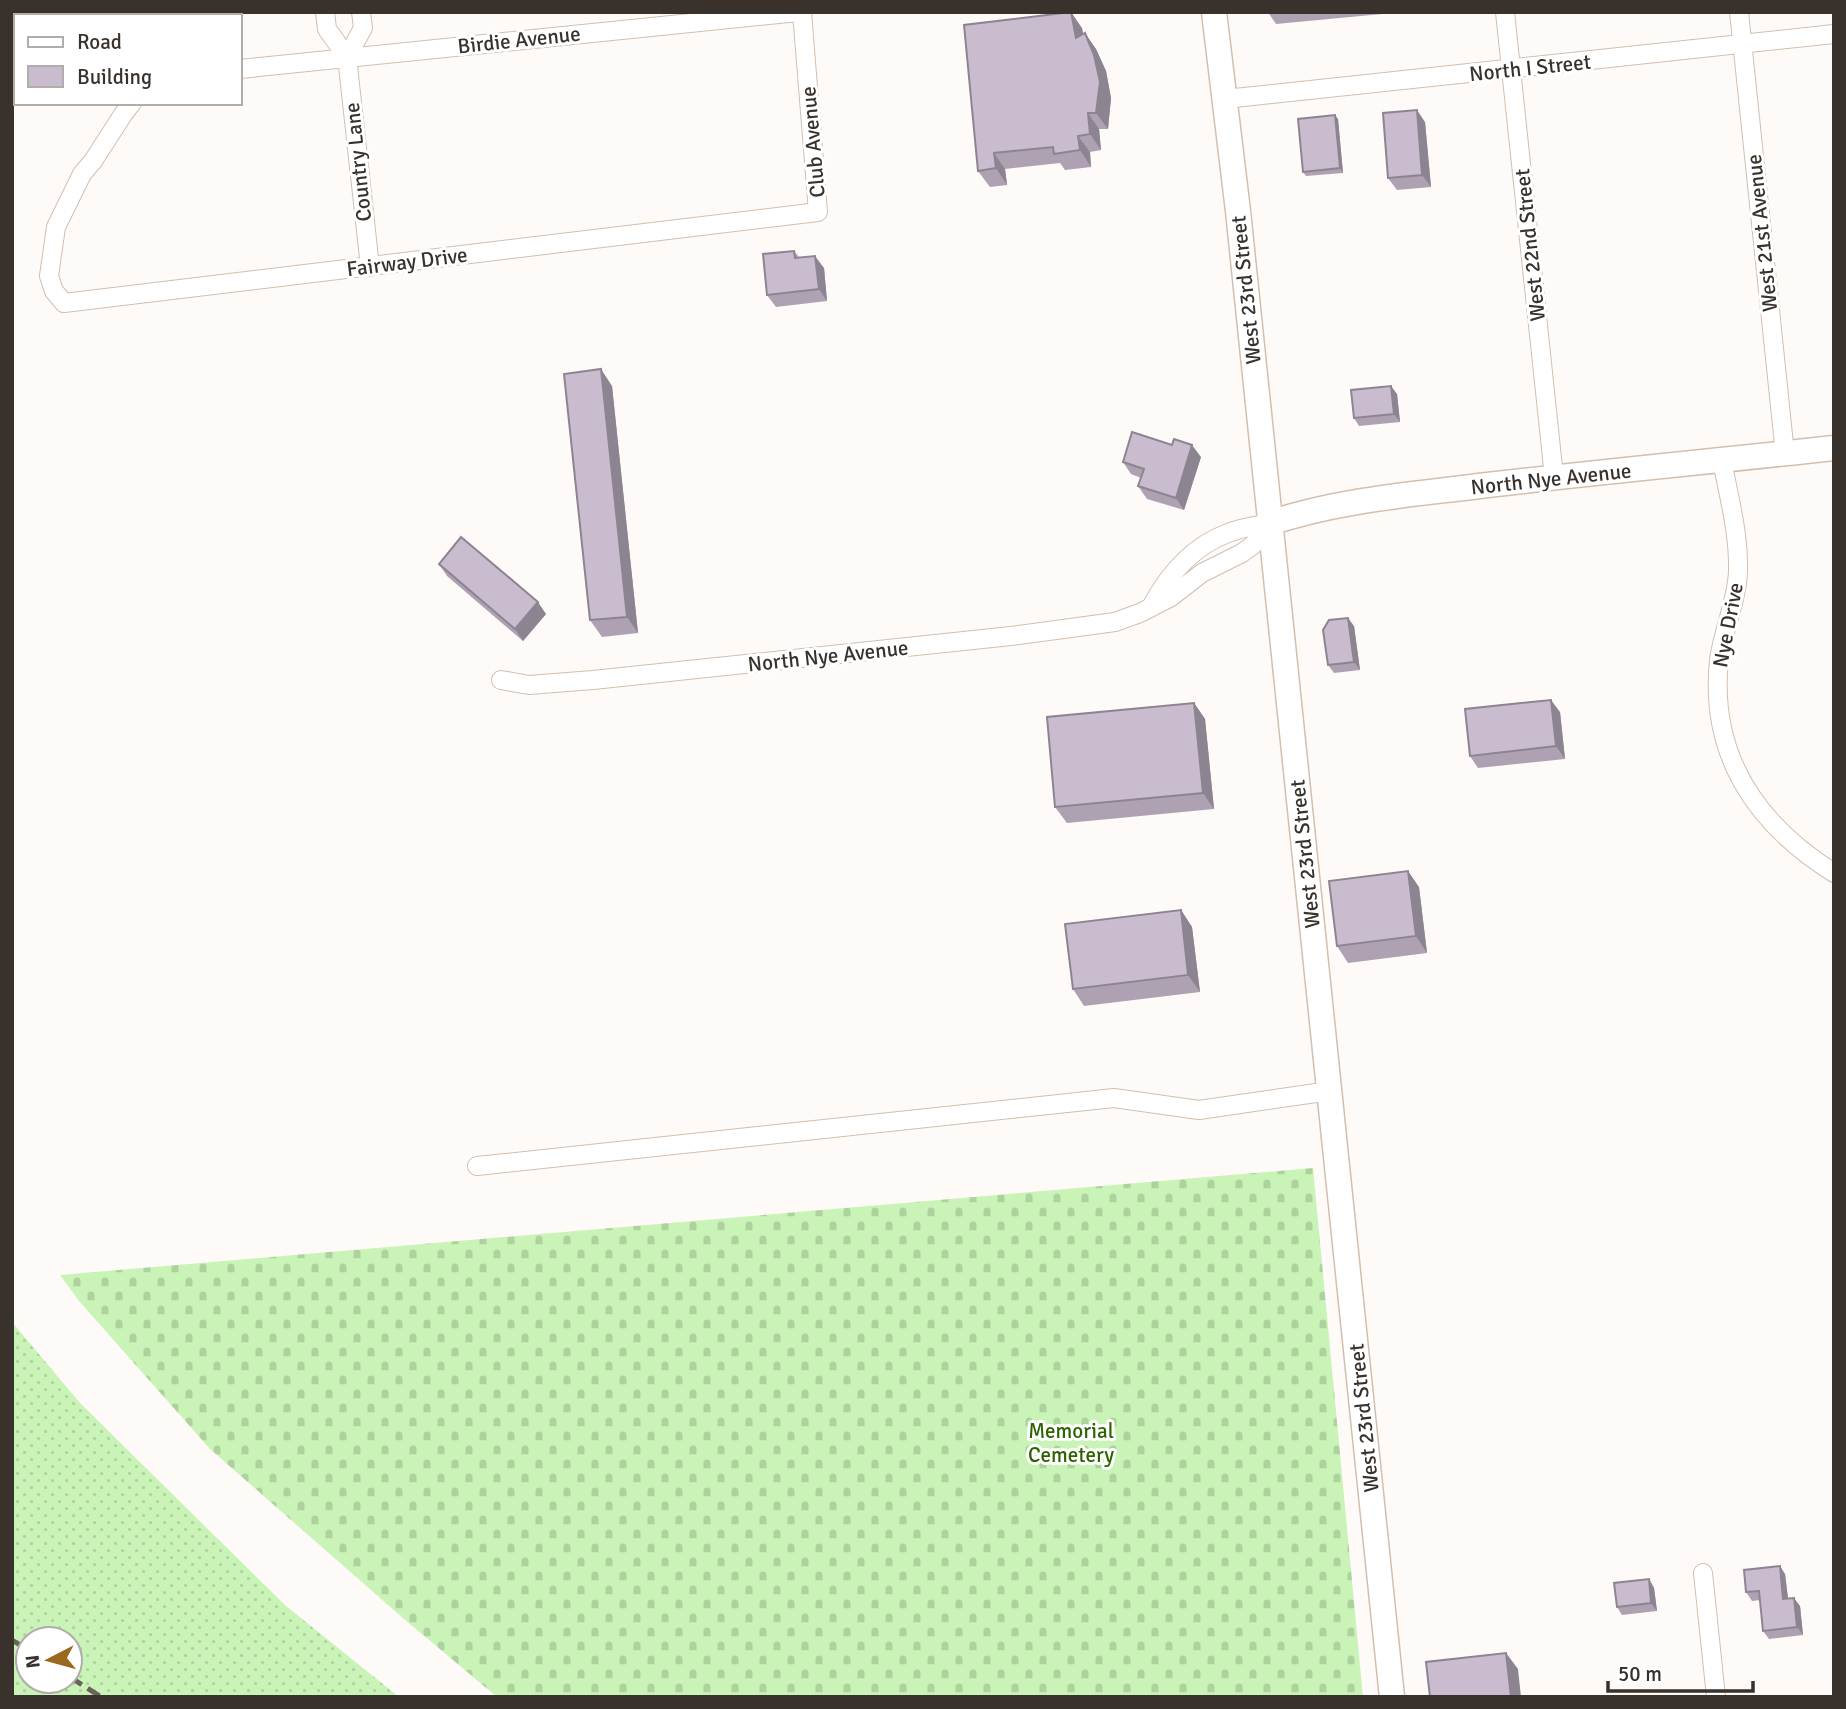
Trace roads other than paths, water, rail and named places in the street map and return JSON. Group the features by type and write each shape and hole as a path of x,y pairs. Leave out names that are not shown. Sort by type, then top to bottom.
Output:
{"main road":[{"name":"West 23rd Street","path":"1214,12 1392,1697"},
{"name":"North Nye Avenue","path":"1270,523 1342,504 1554,477 1834,448"}],"street":[{"name":"Country Lane","path":"325,12 327,29 347,57 370,267"},
{"path":"347,57 363,28 361,12"},
{"name":"Birdie Avenue","path":"242,69 800,12 806,53"},
{"name":"West 22nd Street","path":"1505,12 1554,477"},
{"name":"West 21st Avenue","path":"1739,12 1785,454"},
{"name":"North I Street","path":"1225,99 1834,34"},
{"name":"Club Avenue","path":"758,220 818,212 806,53"},
{"name":"Fairway Drive","path":"131,105 82,174 56,227 49,276 54,291 64,303 758,220"},
{"name":"Nye Drive","path":"1722,461 1736,531 1738,573 1720,658 1718,691 1721,726 1734,765 1757,806 1815,861 1834,873"},
{"name":"North Nye Avenue","path":"1151,607 1171,574 1196,552 1228,532 1270,523"},
{"name":"North Nye Avenue","path":"501,680 529,685 593,680 1011,636 1115,622 1171,597 1214,566 1242,553 1260,538 1270,523"},
{"path":"477,1166 1114,1098 1199,1110 1330,1091"},
{"path":"1703,1573 1716,1697"}],"waterway":[{"path":"12,50 14,46"}],"railway":[{"path":"84,1686 101,1697"}],"park label":[{"name":"Memorial Cemetery","path":"1071,1443"}]}
